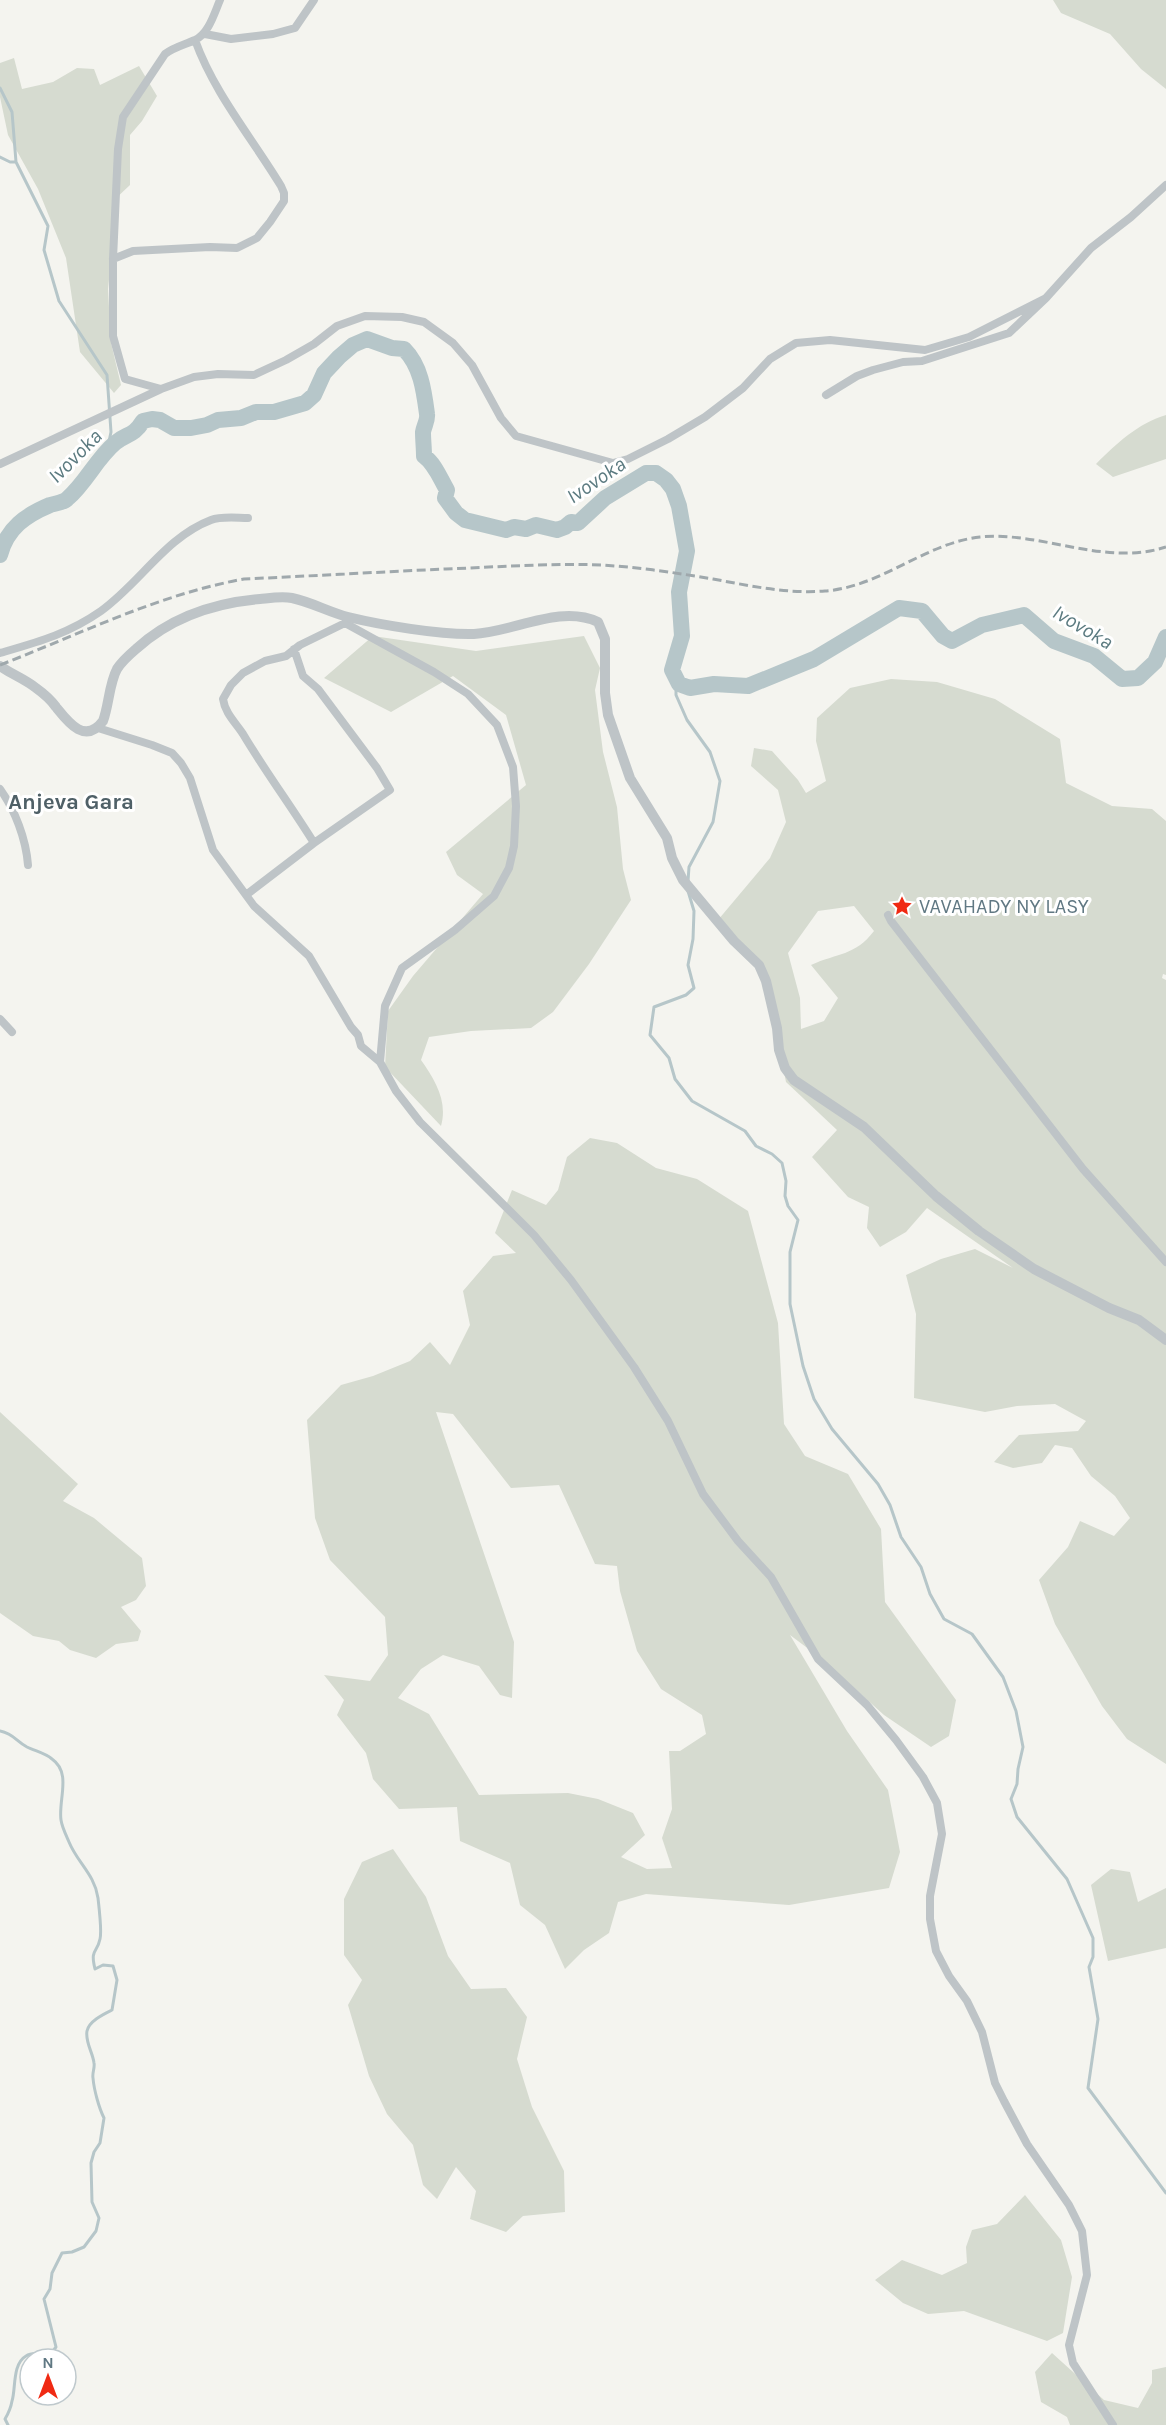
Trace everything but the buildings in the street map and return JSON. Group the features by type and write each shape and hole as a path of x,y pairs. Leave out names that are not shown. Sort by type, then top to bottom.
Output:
{"street":[{"path":"161,389 125,379 113,336 113,259 118,149 123,117 165,54 174,47 205,34 220,0"},
{"path":"205,34 231,39 273,34 295,28 314,0"},
{"path":"113,259 133,251 237,248 257,238 284,201 281,186 221,93 195,40"},
{"path":"826,395 849,380 873,370 903,362 922,361 1009,333 1046,298 1092,248 1166,185"},
{"path":"0,464 114,410 194,377 219,374 254,375 314,344 337,326 365,316 402,317 424,322 453,343 472,365 501,418 516,436 613,463 628,459 668,439 705,417 743,388 770,359 796,343 830,340 926,350 969,337 1046,298"},
{"path":"0,653 56,637 102,610 141,577 180,536 213,519 248,518"},
{"path":"98,728 106,712 116,672 122,662 169,624 216,605 290,597 346,620 434,672 468,694 497,725 513,767 516,806 514,846 509,868 494,896 455,930 402,968 385,1006 380,1062"},
{"path":"314,843 225,710 223,699 231,684 243,673 265,661 286,656 294,649 346,620 474,634 507,630 567,616 584,615 598,622 605,639 605,693 611,726 630,778 667,838 672,858 683,880 734,941 759,965 766,981 777,1028 779,1050 785,1068 794,1080 864,1127 936,1196 979,1231 1034,1269 1109,1308 1139,1320 1166,1340"},
{"path":"246,895 314,843 390,790 377,768 318,689 303,676 294,649"},
{"path":"2,670 34,687 72,726 79,730 90,731 98,728 152,745 172,753 182,763 190,778 213,850 246,895 278,930 309,956 358,1035 362,1046 380,1062 396,1091 420,1122 534,1235 571,1280 657,1403 703,1494 738,1541 771,1577 818,1659 867,1705 923,1777 937,1803 942,1834 930,1896 930,1919 936,1951 948,1976 967,2001 982,2032 996,2083 1004,2102 1027,2144 1069,2205 1082,2231 1086,2252 1086,2275 1069,2345 1073,2364 1113,2425"},
{"path":"0,789 13,812 27,849 28,865"},
{"path":"888,915 953,1003 1070,1153 1166,1262"},
{"path":"0,1019 12,1032"}],"shaded area":[{"path":"1053,0 1166,0 1166,89 1141,69 1110,34 1061,13"},
{"path":"14,58 22,89 53,82 77,68 94,69 100,85 139,66 157,96 142,121 130,135 130,185 112,202 112,252 108,289 111,343 121,385 114,393 80,352 66,258 38,189 8,135 0,97 0,63"},
{"path":"1166,415 1166,459 1113,477 1096,464 1137,429"},
{"path":"373,636 476,651 584,636 600,668 595,690 603,752 617,807 623,869 631,900 589,964 553,1012 531,1028 471,1031 429,1037 421,1060 439,1091 443,1108 441,1126 385,1067 388,1011 413,976 483,894 457,875 446,852 526,785 506,715 453,676 391,712 324,678"},
{"path":"891,679 937,682 995,699 1060,739 1066,783 1112,806 1152,809 1166,821 1166,975 1163,974 1162,978 1166,980 1166,1764 1127,1739 1102,1706 1055,1624 1039,1580 1068,1547 1080,1521 1114,1536 1130,1518 1115,1496 1091,1476 1072,1448 1055,1445 1042,1463 1013,1468 994,1462 1019,1435 1078,1431 1086,1421 1055,1404 1017,1406 985,1412 914,1398 916,1314 906,1275 941,1259 975,1249 1013,1268 927,1208 906,1232 880,1247 867,1228 869,1207 848,1197 812,1157 837,1130 786,1082 766,981 718,920 770,858 786,822 778,790 751,766 754,748 772,751 798,780 806,793 826,781 816,741 817,718 850,688","holes":["854,906 874,931 853,950 811,965 838,998 824,1021 801,1029 800,998 788,953 818,911"]},
{"path":"590,1138 617,1143 656,1168 697,1179 748,1211 778,1323 784,1424 805,1456 848,1474 881,1529 885,1602 956,1700 949,1736 931,1747 884,1715 822,1659 790,1635 847,1731 888,1790 900,1852 889,1888 789,1905 646,1894 618,1902 609,1933 584,1950 565,1969 545,1925 520,1905 510,1863 460,1841 457,1807 399,1809 373,1779 366,1753 337,1715 344,1700 324,1675 370,1681 388,1655 385,1617 330,1560 315,1518 307,1420 341,1385 373,1376 410,1361 430,1342 450,1365 470,1325 463,1291 493,1256 516,1253 495,1233 512,1190 546,1205 558,1190 567,1157","holes":["436,1412 453,1414 511,1488 559,1485 595,1564 617,1566 620,1591 637,1651 661,1689 702,1715 706,1734 680,1751 669,1751 672,1809 662,1838 672,1868 647,1869 621,1857 645,1835 633,1813 598,1799 568,1793 479,1795 429,1714 398,1698 421,1669 443,1655 479,1666 500,1695 512,1698 514,1642"]},
{"path":"0,1412 78,1484 63,1501 94,1518 142,1558 146,1586 136,1600 121,1607 141,1631 138,1641 116,1644 96,1658 70,1650 59,1641 33,1636 0,1613"},
{"path":"393,1849 426,1897 448,1956 471,1989 506,1988 527,2017 517,2059 532,2107 564,2171 565,2212 523,2216 506,2232 470,2219 476,2191 456,2167 437,2199 423,2185 413,2145 387,2114 369,2076 348,2005 362,1980 344,1955 344,1899 362,1862"},
{"path":"1111,1869 1130,1872 1138,1902 1166,1888 1166,1948 1108,1961 1091,1885"},
{"path":"1025,2195 1061,2240 1072,2277 1063,2333 1047,2341 964,2311 928,2314 903,2303 875,2280 902,2260 942,2275 967,2263 966,2247 972,2230 997,2224"},
{"path":"1052,2353 1104,2400 1138,2408 1152,2383 1152,2370 1166,2367 1166,2425 1070,2425 1067,2417 1041,2402 1035,2372"}],"waterway":[{"path":"0,88 12,112 16,162 48,226 44,250 59,301 107,375 111,432 107,451"},
{"path":"0,157 16,162"},
{"name":"Ivovoka","path":"0,555 7,537 25,518 67,499 80,486 108,449 136,430 143,421 160,420 174,428 191,428 218,420 241,418 256,412 274,412 305,403 314,395 324,373 339,357 353,345 367,339 392,348 404,349 414,363 423,388 427,414 423,432 424,456 434,467 447,490 445,498 456,513 465,520 506,530 514,527 526,529 536,525 557,530 571,522 578,523 605,498 646,473 656,473 666,480 673,489 679,506 687,551 679,592 682,636 672,670 679,684 690,688 714,684 748,686 814,659 899,608 922,611 943,636 952,641 982,625 1024,615 1054,641 1094,656 1122,679 1138,678 1155,662 1166,637"},
{"path":"676,678 676,695 687,720 710,752 720,781 713,822 689,867 688,881"},
{"path":"688,891 694,911 693,939 688,965 694,988 686,995 654,1007 650,1035 669,1058 675,1079 692,1101 745,1131 756,1146 772,1154 782,1163 786,1181 785,1196 788,1206 798,1220 790,1252 790,1304 803,1366 814,1399 832,1429 878,1484 890,1505 901,1537 921,1567 930,1594 944,1619 972,1634 1003,1677 1016,1711 1023,1747 1017,1784 1011,1799 1017,1817 1067,1879 1093,1938 1093,1957 1089,1967 1098,2019 1088,2088 1166,2193"},
{"path":"0,1731 49,1757 58,1765 63,1779 62,1825 72,1849 90,1875 98,1898 101,1935 94,1954 95,1969 103,1965 113,1966 117,1980 112,2010 94,2021 87,2031 94,2063 94,2088 104,2118 100,2143 91,2163 92,2202 99,2218 96,2231 84,2247 62,2253 52,2273 50,2289 44,2299 56,2347 50,2355 28,2355 18,2365 12,2403 5,2419 8,2425"}],"railway":[{"path":"0,665 120,616 182,594 244,579 504,566 582,565 643,569 769,589 811,592 845,588 865,582 940,547 980,537 1026,539 1120,553 1143,552 1166,547"}],"place":[{"name":"VAVAHADY NY LASY","path":"902,906"}],"district":[{"name":"Anjeva Gara","path":"71,802"}]}
